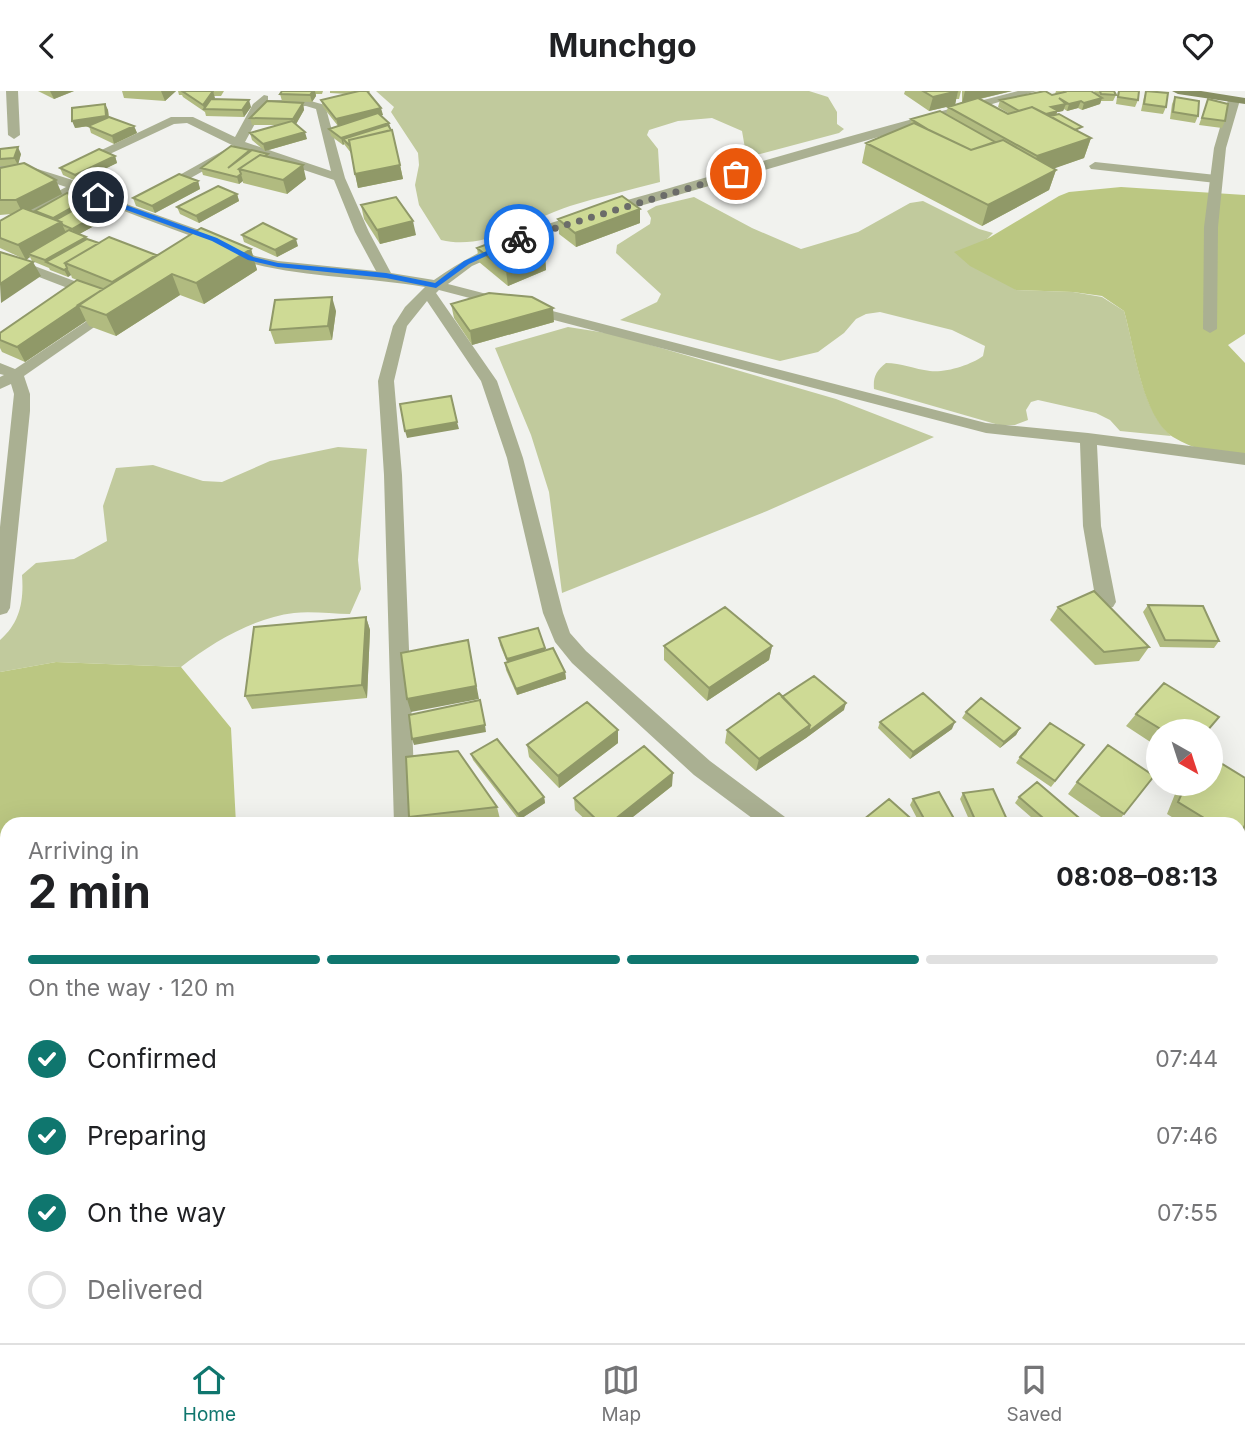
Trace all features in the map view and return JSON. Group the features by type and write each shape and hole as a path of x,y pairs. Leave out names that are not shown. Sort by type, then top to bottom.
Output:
{"main road":[{"path":"1178,91 1239,100"}],"street":[{"path":"12,91 15,135"},
{"path":"164,187 240,144 259,104 270,91"},
{"path":"405,817 393,475 386,381 403,319 432,289 467,263 542,230 889,128 1031,91"},
{"path":"1210,329 1211,227 1216,179 1220,148 1239,100"},
{"path":"259,104 307,103 321,107 338,178 362,232 386,276"},
{"path":"51,177 182,118 240,144 338,178"},
{"path":"1095,166 1216,179"},
{"path":"0,169 28,170 77,186 124,208 214,240 251,259 278,265 386,276 986,428 1088,438 1245,459"},
{"path":"0,228 77,186"},
{"path":"193,254 214,240"},
{"path":"0,257 124,300 0,384"},
{"path":"432,289 489,381 515,458 540,569 562,637 579,657 702,768 768,817"},
{"path":"0,368 16,375 23,394 0,608"},
{"path":"1088,438 1092,526 1107,602"}],"green space":[{"path":"376,91 809,91 828,97 837,112 837,124 844,129 839,133 760,154 746,154 742,131 712,118 678,121 649,130 647,135 658,149 660,182 570,206 491,238 458,242 441,240 419,205 415,185 419,165 418,153 391,112 394,107"},
{"path":"1121,187 1245,195 1245,334 1228,345 1245,363 1245,463 1190,445 1173,437 1162,427 1154,414 1141,379 1124,311 1102,296 1016,290 970,266 954,252 987,239 1069,192"},
{"path":"694,197 752,228 801,249 858,232 910,203 923,201 979,229 993,233 987,239 1016,290 1073,292 1102,297 1124,311 1146,395 1161,424 1171,436 1120,431 1110,420 1096,413 1038,400 1031,402 1026,410 1028,420 1015,425 999,425 874,389 876,374 886,363 943,371 978,359 983,356 985,346 952,330 880,312 856,319 844,333 818,352 780,361 620,320 657,302 661,294 616,253 617,245 650,224 651,218 647,211 656,206"},
{"path":"568,327 613,334 836,399 934,437 767,511 562,593 549,492 531,435 495,348"},
{"path":"338,447 367,449 358,560 361,589 350,614 301,612 264,620 220,640 181,667 56,662 0,672 0,640 12,626 19,611 22,575 36,563 74,559 107,541 103,506 116,468 153,465 203,481 222,482 270,461"},
{"path":"56,662 181,667 231,728 236,817 0,817 0,672"}],"building":[{"path":"182,91 213,91 203,105"},
{"path":"282,91 313,91 310,95 280,94"},
{"path":"367,91 381,108 336,119 321,100"},
{"path":"923,91 958,91 933,97"},
{"path":"1045,91 1052,95 1064,91 1091,91 1102,98 1069,104 1059,98 1066,104 1051,107 1058,111 1046,114 1032,107 1019,111 1000,100"},
{"path":"1100,91 1114,91 1116,95 1101,94"},
{"path":"1119,91 1139,91 1138,100 1118,97"},
{"path":"1146,91 1168,93 1166,107 1144,104"},
{"path":"1175,97 1199,101 1198,116 1173,112"},
{"path":"978,98 1008,114 1032,107 1091,138 1037,156 948,107"},
{"path":"211,99 249,100 242,110 204,109"},
{"path":"1208,99 1228,104 1225,121 1202,118"},
{"path":"267,101 303,103 293,119 250,118"},
{"path":"105,104 106,116 72,121 72,108"},
{"path":"940,111 995,142 971,150 911,119"},
{"path":"378,113 389,123 341,138 329,129"},
{"path":"1059,114 1082,127 1075,130 1050,116"},
{"path":"109,117 134,126 112,136 88,126"},
{"path":"292,121 305,132 263,144 250,133"},
{"path":"914,123 971,150 1003,140 1056,170 988,205 866,143"},
{"path":"388,125 391,130 349,140 350,146 343,139"},
{"path":"392,130 400,165 355,174 349,140"},
{"path":"231,146 250,150 228,168 252,150 268,154 260,155 239,169 241,174 237,177 201,168"},
{"path":"18,147 14,158 0,159 0,149"},
{"path":"99,149 115,156 75,175 60,168"},
{"path":"260,155 303,165 283,180 239,169"},
{"path":"24,163 56,180 16,200 0,200 0,168"},
{"path":"179,174 198,181 152,206 133,198"},
{"path":"218,186 237,194 196,216 177,207"},
{"path":"67,193 85,200 53,218 35,211"},
{"path":"622,196 640,209 575,233 558,219"},
{"path":"396,197 413,221 377,230 361,205"},
{"path":"81,206 100,213 72,229 56,220"},
{"path":"23,208 61,222 18,245 0,238 0,221"},
{"path":"263,223 296,239 275,250 242,235"},
{"path":"201,228 251,249 196,283 172,274 106,315 78,305"},
{"path":"69,230 86,237 45,260 28,254"},
{"path":"516,233 545,256 506,271 477,248"},
{"path":"109,237 156,255 112,282 65,263"},
{"path":"87,239 99,243 65,263 67,268 64,270 46,262"},
{"path":"0,252 33,262 0,284"},
{"path":"77,280 103,289 17,347 0,340 0,333"},
{"path":"489,293 532,297 553,308 470,331 451,304"},
{"path":"332,297 328,326 270,330 275,300"},
{"path":"451,396 457,422 405,431 400,404"},
{"path":"1094,591 1149,647 1104,652 1058,607"},
{"path":"1148,605 1203,606 1219,641 1165,640"},
{"path":"725,607 772,646 709,688 664,646"},
{"path":"366,617 362,685 245,696 254,627"},
{"path":"538,628 545,648 507,659 499,638"},
{"path":"468,640 476,686 407,699 401,653"},
{"path":"553,648 565,672 516,689 505,663"},
{"path":"814,676 846,703 808,732 810,725 782,697"},
{"path":"1164,683 1219,717 1146,720 1136,714"},
{"path":"779,693 810,725 759,759 727,730"},
{"path":"923,693 955,722 913,752 880,722"},
{"path":"981,698 1020,728 1004,742 966,712"},
{"path":"480,700 485,725 412,739 409,715"},
{"path":"587,702 618,730 558,776 527,745"},
{"path":"1050,723 1084,745 1055,781 1020,757"},
{"path":"497,739 544,797 518,814 471,754"},
{"path":"1108,745 1146,771 1146,786 1124,814 1077,782"},
{"path":"644,746 673,773 618,817 594,817 574,798"},
{"path":"458,751 497,807 409,817 406,757"},
{"path":"1223,764 1245,778 1245,817 1203,817 1178,802 1181,796 1223,796"},
{"path":"1037,782 1078,817 1042,817 1019,797"},
{"path":"993,789 1006,817 974,817 963,793"},
{"path":"939,792 953,817 923,817 913,799"},
{"path":"889,799 909,817 867,817"}],"way so far":[{"path":"519,239 736,174"}],"route":[{"path":"98,197 214,240 251,259 278,265 386,276 436,285 467,263 519,239"}]}
